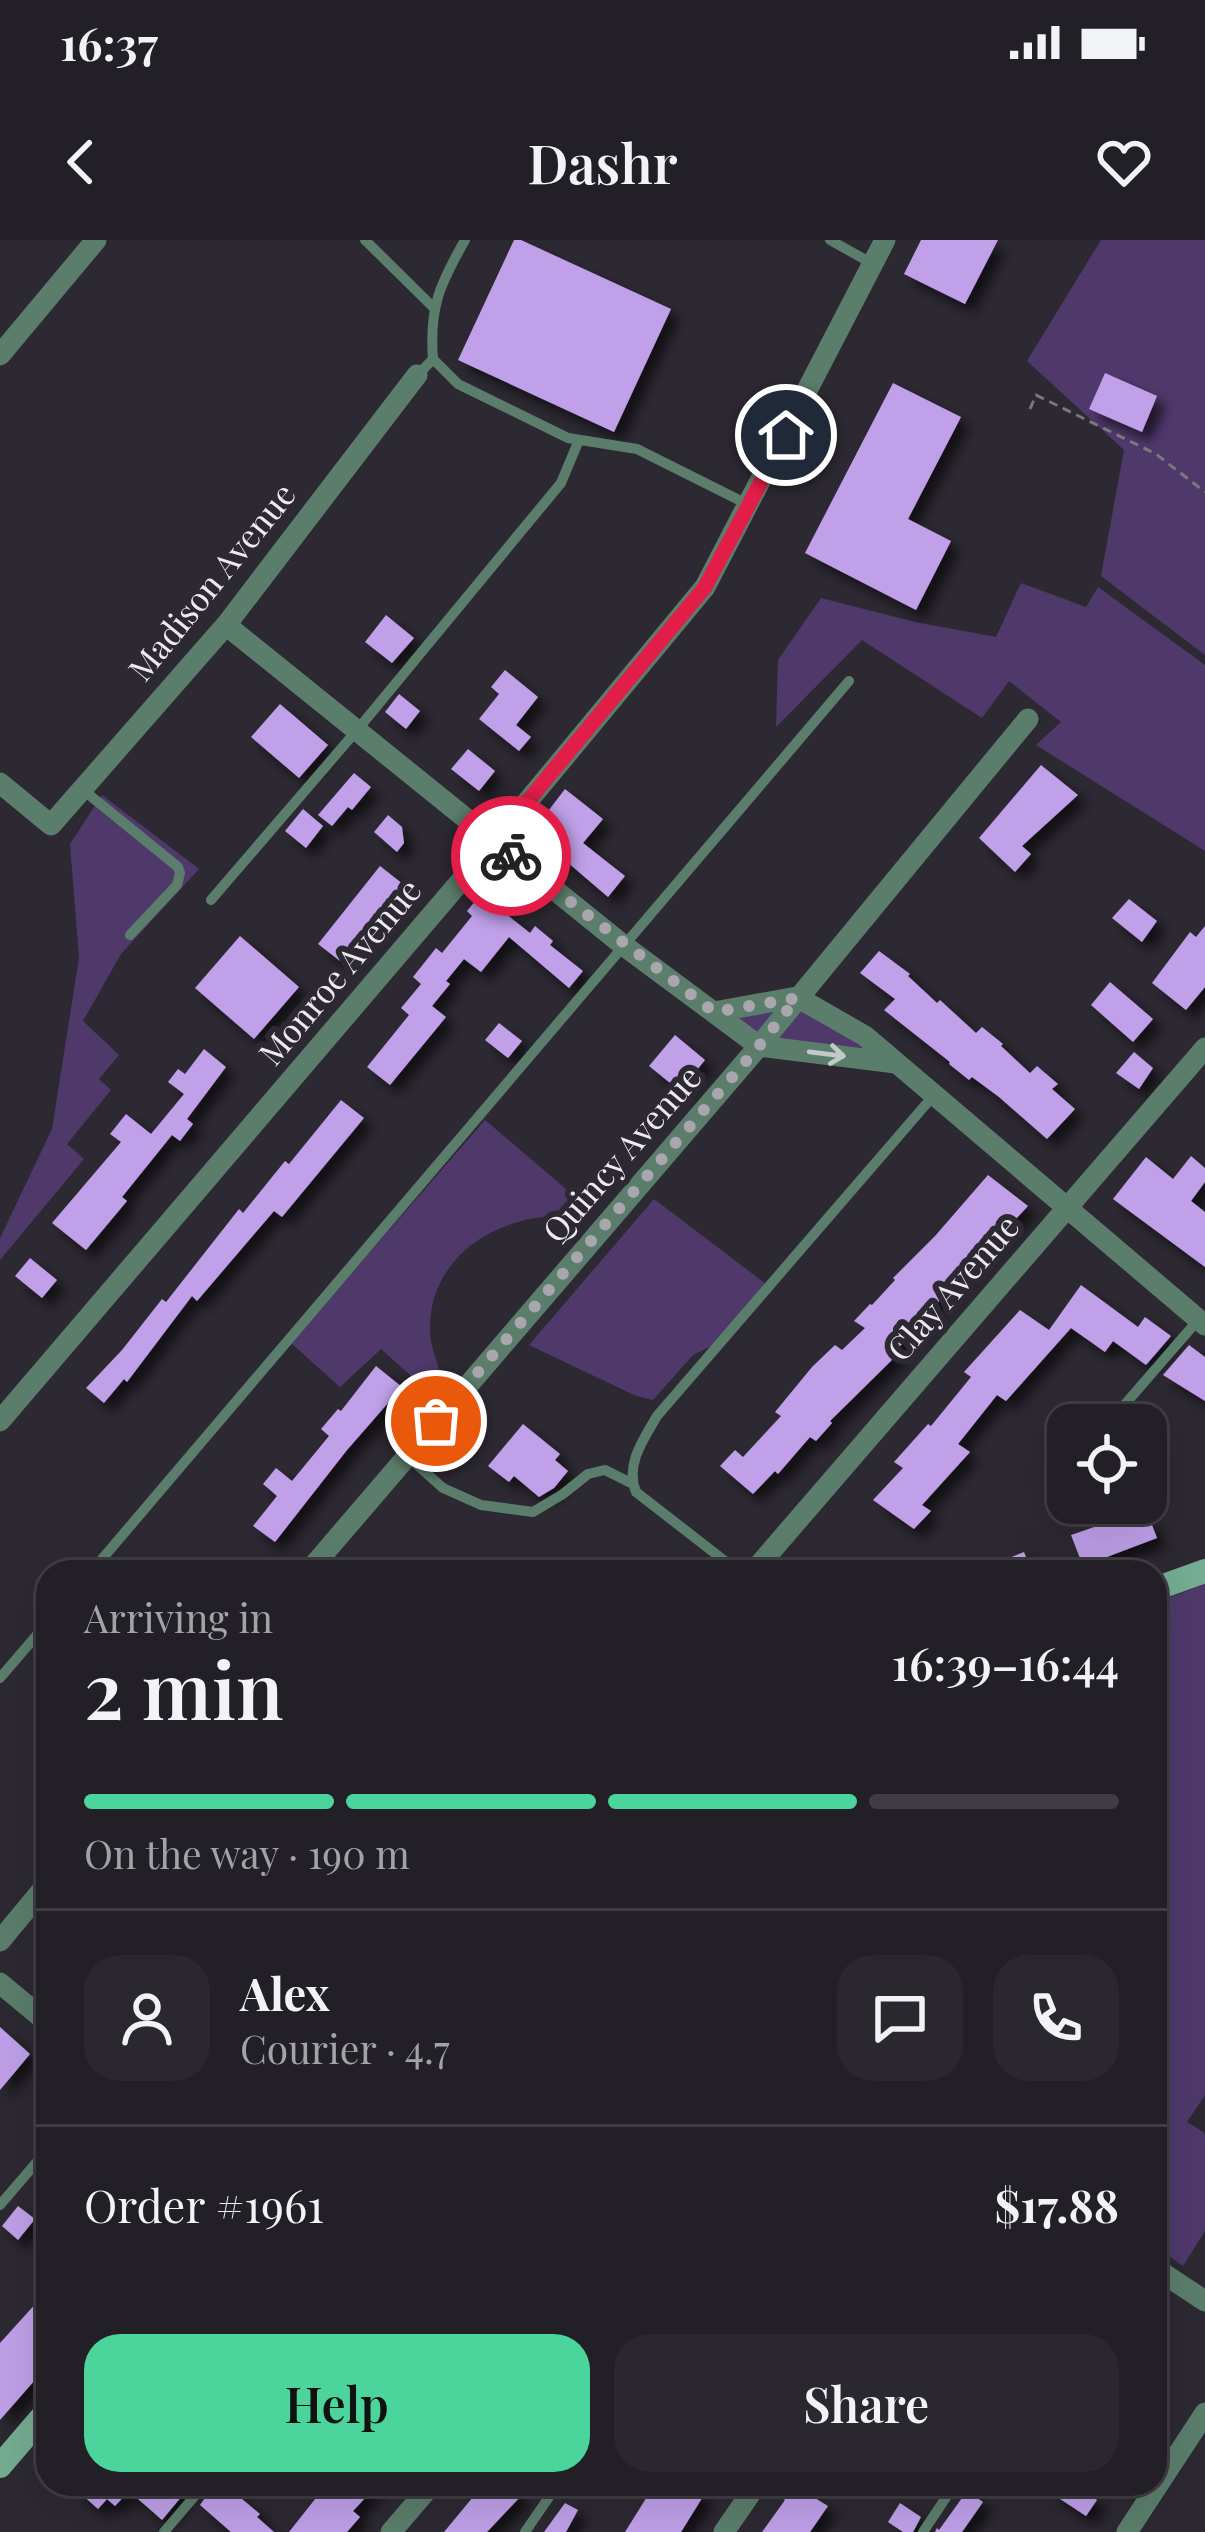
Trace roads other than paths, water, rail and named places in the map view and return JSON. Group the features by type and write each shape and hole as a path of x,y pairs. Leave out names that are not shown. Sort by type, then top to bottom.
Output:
{"main road":[{"path":"1167,1585 1205,1571"},
{"path":"0,2466 36,2424"}],"street":[{"path":"0,356 96,240"},
{"name":"Monroe Avenue","path":"0,1420 494,842 705,587 885,240"},
{"name":"Madison Avenue","path":"0,783 51,825 226,625 422,371"},
{"path":"226,625 623,945 759,1046 896,1063"},
{"name":"Quincy Avenue","path":"318,1560 759,1046 1028,719"},
{"path":"714,1012 797,998 865,1036 1202,1323"},
{"name":"Clay Avenue","path":"763,1560 1205,1048"},
{"path":"0,1941 36,1898"},
{"path":"0,1983 36,2014"},
{"path":"1167,2276 1205,2300"},
{"path":"1167,2470 1205,2413"},
{"path":"391,2532 422,2496"},
{"path":"724,2532 750,2496"},
{"path":"1126,2532 1150,2496"}],"lane":[{"path":"365,240 436,309"},
{"path":"465,240 440,284 422,371 568,438 637,449 750,506"},
{"path":"830,240 873,264"},
{"path":"211,900 562,482 579,440"},
{"path":"101,1560 848,681"},
{"path":"82,789 180,873 177,885 130,935"},
{"path":"724,1560 636,1492 630,1477 634,1462 657,1416 934,1095"},
{"path":"1127,1404 1202,1323"},
{"path":"406,1455 443,1488 481,1505 515,1510 533,1512 588,1474 605,1470 633,1484"},
{"path":"0,1678 36,1636"},
{"path":"0,2204 36,2163"},
{"path":"164,2532 195,2496"},
{"path":"526,2532 551,2496"},
{"path":"923,2532 947,2496"}]}
